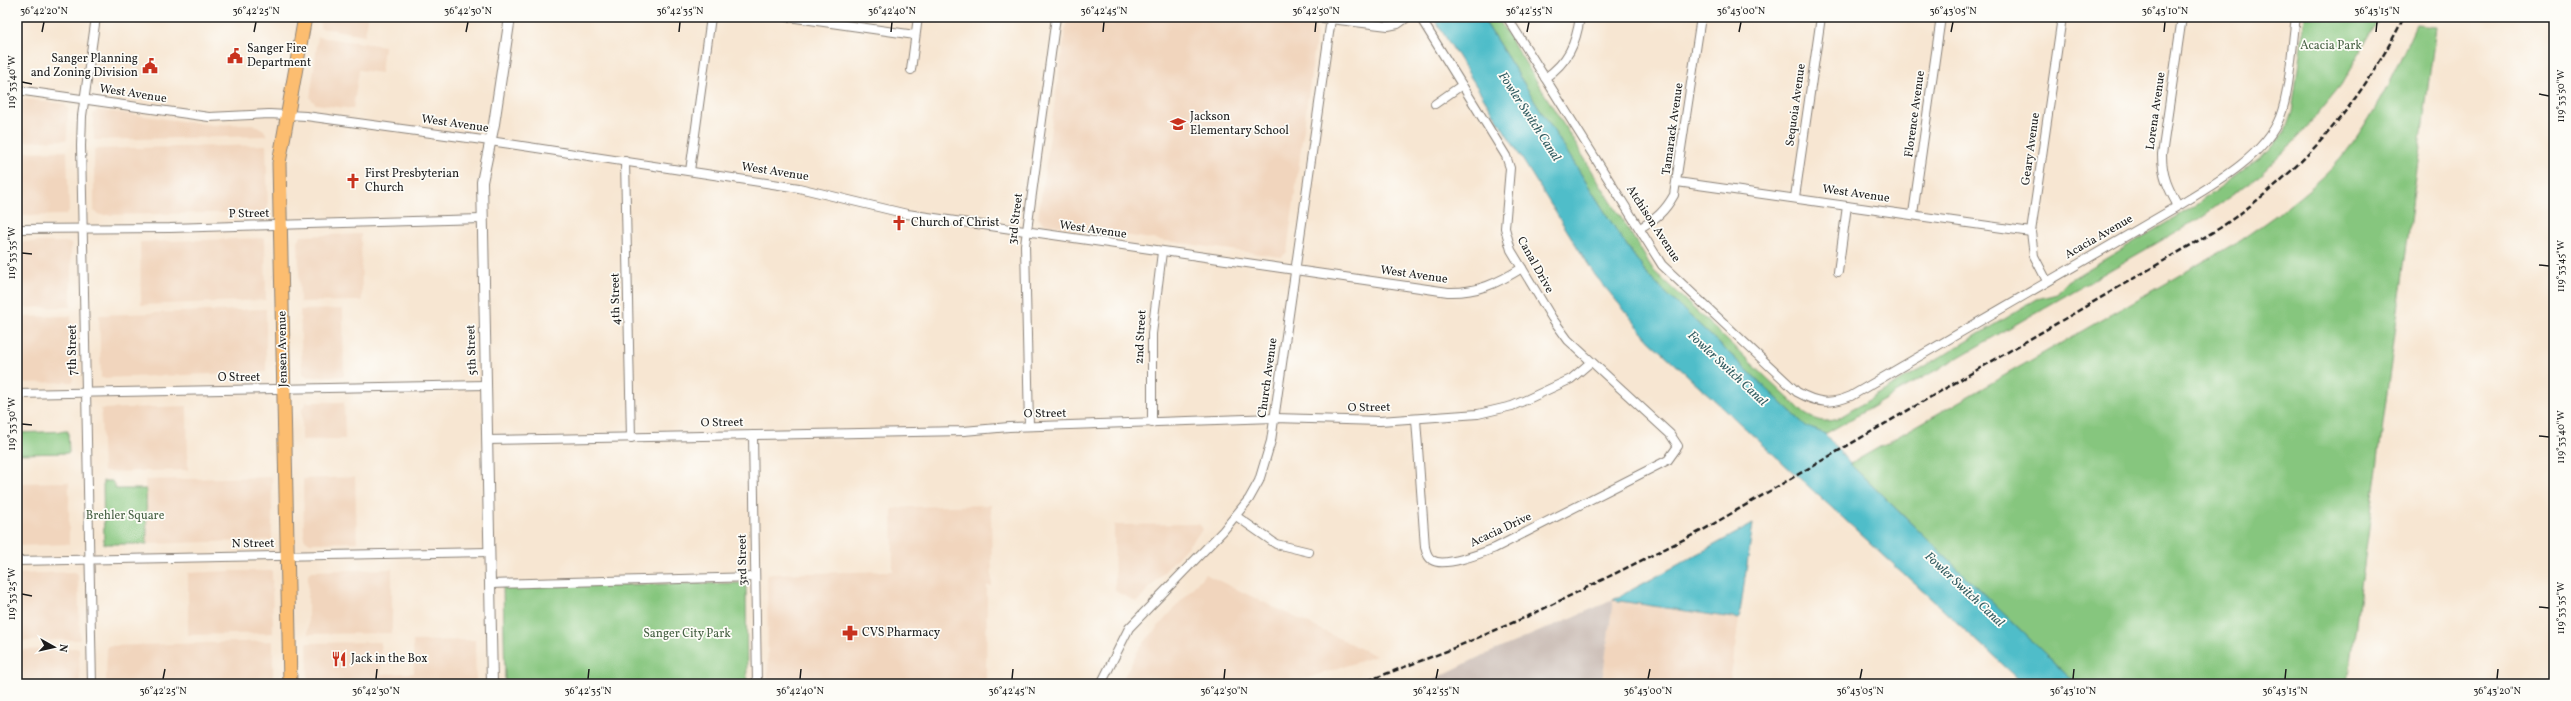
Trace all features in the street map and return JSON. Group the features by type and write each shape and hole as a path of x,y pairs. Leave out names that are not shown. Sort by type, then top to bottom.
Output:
{"main road":[{"name":"Jensen Avenue","path":"290,684 280,225 280,155 305,17"}],"street":[{"name":"7th Street","path":"92,684 81,146 85,99 96,17"},
{"name":"5th Street","path":"492,684 482,182 510,17"},
{"path":"690,171 711,17"},
{"path":"789,17 915,35"},
{"path":"911,70 918,17"},
{"name":"3rd Street","path":"1029,426 1024,257 1056,17"},
{"path":"1314,17 1388,26 1398,24 1408,17"},
{"name":"Canal Drive","path":"1420,17 1506,156 1510,168 1505,228 1511,250 1559,329 1591,362 1670,434 1678,446"},
{"name":"Atchison Avenue","path":"1507,17 1662,265 1676,280 1797,392 1824,403"},
{"path":"1545,78 1567,59 1574,46 1580,17"},
{"name":"Tamarack Avenue","path":"1640,228 1658,218 1667,209 1674,195 1701,17"},
{"name":"Sequoia Avenue","path":"1795,197 1821,17"},
{"name":"Florence Avenue","path":"1913,214 1941,17"},
{"name":"Geary Avenue","path":"2047,281 2034,256 2031,232 2062,17"},
{"name":"Lorena Avenue","path":"2178,206 2166,186 2162,172 2162,155 2182,17"},
{"name":"Acacia Avenue","path":"1824,403 1837,402 1851,396 2178,206 2227,174 2260,148 2275,128 2284,100 2296,17"},
{"name":"Church Avenue","path":"1101,684 1129,628 1236,516 1259,481 1266,464 1275,418 1331,19"},
{"path":"1435,104 1462,85"},
{"name":"West Avenue","path":"17,90 209,117 288,114 490,141 819,191 907,214 1026,233 1296,271 1466,292 1499,282 1522,268"},
{"name":"4th Street","path":"625,161 631,438"},
{"name":"West Avenue","path":"1677,182 1795,197 1847,206 1913,214 2031,232"},
{"path":"1838,272 1847,206"},
{"name":"P Street","path":"17,229 280,225 482,219"},
{"name":"2nd Street","path":"1152,424 1152,334 1162,252"},
{"name":"O Street","path":"487,440 964,431 1029,426 1152,424 1275,418 1364,421 1416,419 1478,414 1512,406 1571,379 1591,362"},
{"name":"O Street","path":"17,394 486,386"},
{"name":"Acacia Drive","path":"1416,419 1425,546 1428,556 1432,561 1439,562 1470,557 1495,548 1668,460 1678,446"},
{"name":"3rd Street","path":"752,435 757,684"},
{"path":"1236,516 1276,544 1309,552"},
{"name":"N Street","path":"17,561 489,552"},
{"path":"490,584 756,577"}],"shaded area":[{"path":"321,17 368,17 365,35 320,28"},
{"name":"Jackson Elementary School","path":"1067,17 1254,17 1313,26 1317,31 1287,252 1282,257 1044,224 1038,218"},
{"path":"318,37 384,46 381,73 359,70 353,109 316,104 310,98"},
{"path":"17,98 64,104 68,108 67,140 17,142"},
{"path":"98,110 212,125 253,124 264,130 267,136 94,140 93,114"},
{"path":"266,145 268,208 264,212 100,215 94,211 94,149"},
{"path":"67,151 69,211 65,215 17,216 17,152"},
{"path":"361,234 362,301 300,302 298,241 301,236"},
{"path":"265,238 266,300 141,305 140,242"},
{"path":"17,242 67,242 71,244 71,307 17,308"},
{"path":"266,309 266,372 101,378 99,315"},
{"path":"343,309 344,376 307,377 302,372 300,310"},
{"path":"71,316 73,382 17,383 17,317"},
{"path":"306,402 344,402 345,439 302,440 302,409"},
{"path":"187,406 188,470 103,472 101,409"},
{"path":"272,477 272,540 147,544 145,480"},
{"path":"355,477 357,542 310,543 304,539 303,479"},
{"path":"69,482 69,544 17,546 17,483"},
{"path":"991,505 992,586 987,586 986,682 768,684 767,574 893,571 892,509 910,507"},
{"path":"1199,524 1203,529 1137,602 1115,591 1114,525"},
{"path":"392,569 392,633 308,634 308,574 311,571"},
{"path":"272,571 273,633 188,635 188,573"},
{"path":"75,572 78,574 80,640 17,641 17,574"},
{"path":"1205,574 1376,656 1289,684 1120,684 1140,647"},
{"path":"1613,600 1739,619 1730,684 1602,684"},
{"path":"1613,600 1602,684 1433,684 1434,679 1477,658"},
{"path":"475,640 476,684 308,684 307,643 381,642 381,674 414,673 413,641"},
{"path":"273,641 273,684 106,684 107,646"},
{"path":"79,648 80,684 17,684 17,650"}],"green space":[{"name":"Acacia Park","path":"1482,17 1497,17 1654,271 1805,414 1817,420 1828,421 1837,419 2037,299 2057,294 2068,281 2193,207 2269,151 2285,132 2292,112 2305,17 2380,17 2341,85 2296,140 2259,176 2197,220 1825,434 1806,426 1649,277 1620,236"},
{"path":"2416,25 2436,27 2348,684 2076,684 1850,464 2239,241 2288,206 2322,178 2346,152 2370,118"},
{"path":"68,431 69,453 17,454 17,433"},
{"name":"Brehler Square","path":"103,481 112,481 116,489 146,489 147,544 104,544"},
{"name":"Sanger City Park","path":"746,583 747,681 745,684 505,684 503,586"}],"water":[{"name":"Fowler Switch Canal","path":"1433,17 1482,17 1620,236 1649,277 1806,426 1825,434 1850,464 2076,684 2024,684 1649,340 1595,275"},
{"path":"1753,524 1739,619 1613,600"}],"railway":[{"path":"1359,684 1447,651 1533,614 1703,530 2220,228 2277,184 2326,135 2368,80 2387,50 2404,17"}],"place":[{"name":"Sanger Fire Department","path":"235,56"},
{"name":"Sanger Planning and Zoning Division","path":"150,66"},
{"name":"Jackson Elementary School","path":"1178,124"},
{"name":"First Presbyterian Church","path":"353,181"},
{"name":"Church of Christ","path":"899,223"},
{"name":"CVS Pharmacy","path":"850,633"},
{"name":"Jack in the Box","path":"339,659"}]}
